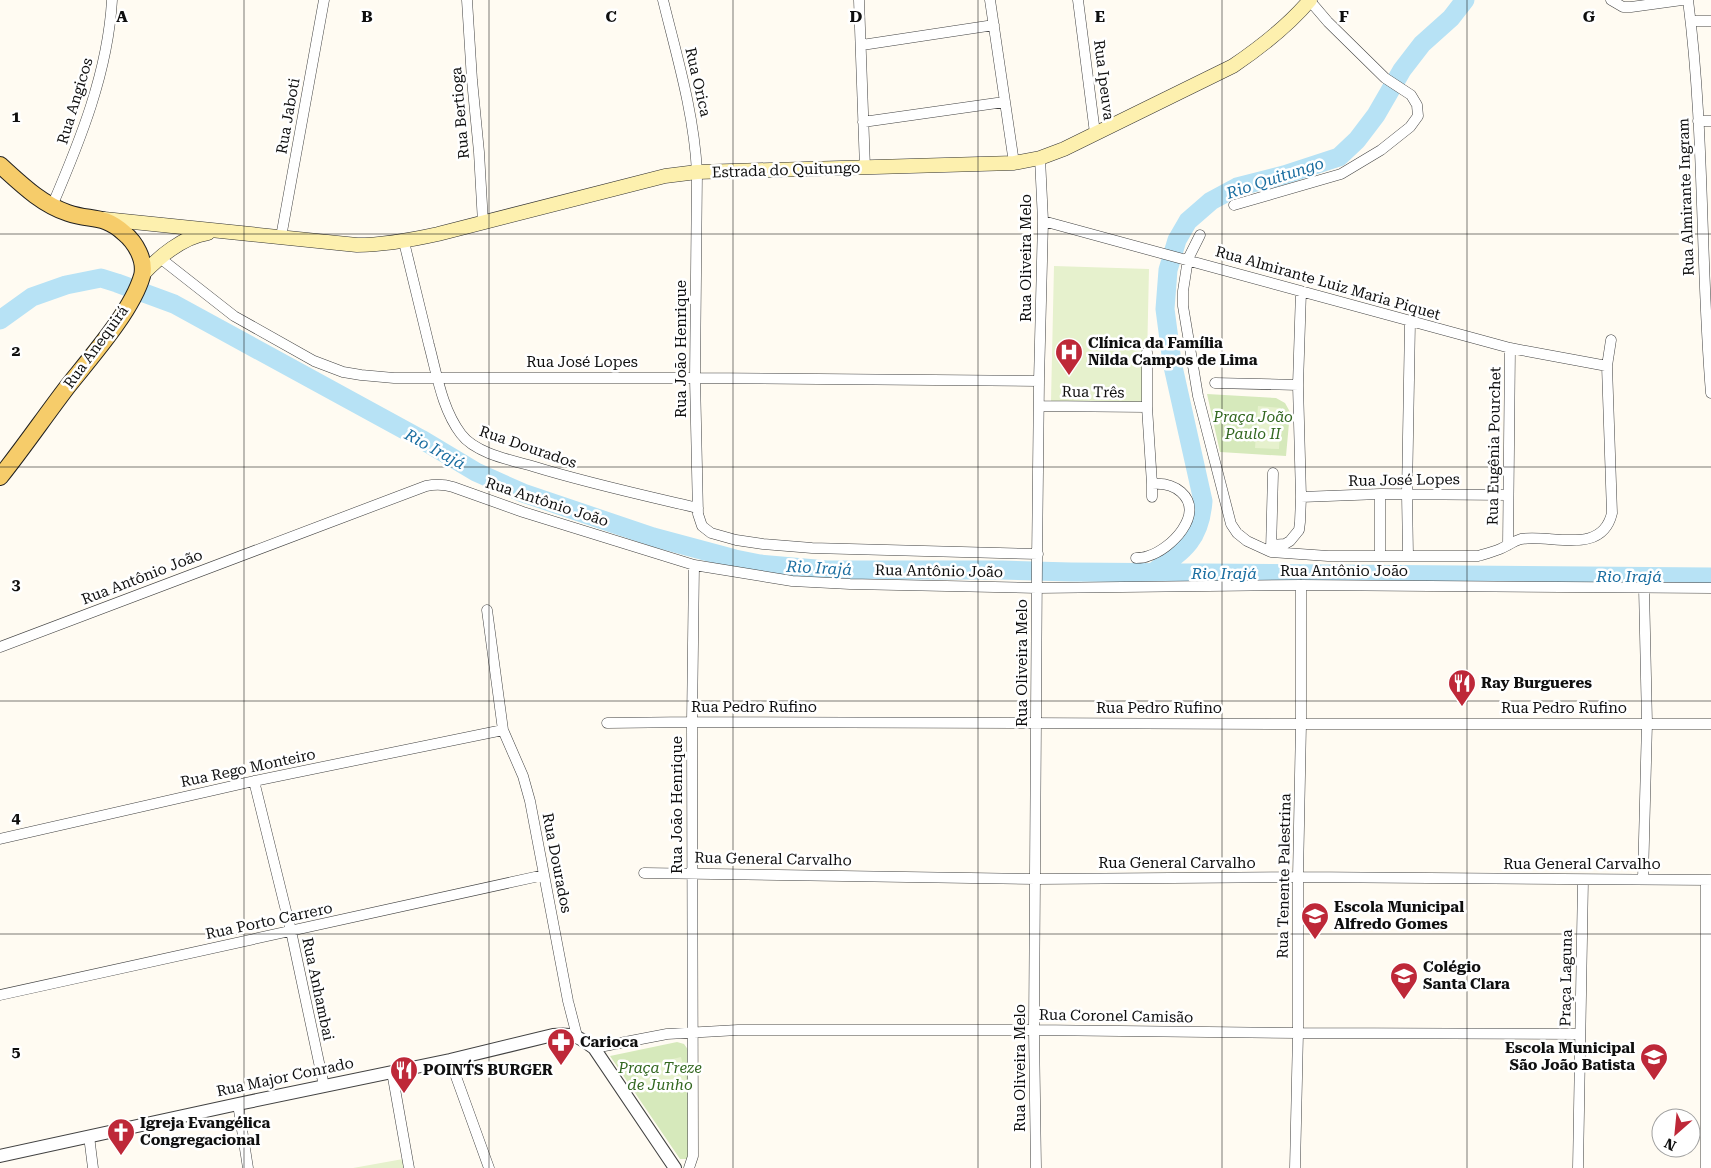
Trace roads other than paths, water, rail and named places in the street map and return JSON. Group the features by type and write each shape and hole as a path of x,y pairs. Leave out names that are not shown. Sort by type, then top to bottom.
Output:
{"main road":[{"name":"Estrada do Quitungo","path":"0,165 29,191 52,206 68,213 357,245 381,245 404,242 483,223 665,176 697,172 1014,163 1040,158 1064,149 1233,66 1281,31 1310,0"},
{"path":"101,218 115,226 132,242 142,261 141,278"},
{"name":"Estrada do Quitungo","path":"141,278 160,258 175,246 192,237 224,231"},
{"name":"Rua Anequirá","path":"0,477 111,330 132,297 141,278"}],"street":[{"name":"Rua Angicos","path":"52,206 85,126 96,90 106,48 112,0"},
{"name":"Rua Jaboti","path":"280,237 324,0"},
{"name":"Rua Bertioga","path":"467,0 483,223"},
{"name":"Rua Orica","path":"663,0 694,131 697,172"},
{"path":"859,0 865,168"},
{"path":"990,0 1014,163"},
{"name":"Rua Ipeuva","path":"1078,0 1095,133"},
{"path":"1234,205 1341,174 1381,150 1410,127 1418,116 1418,105 1411,96 1385,78 1328,22 1310,0"},
{"path":"1611,0 1623,7 1631,7 1682,0"},
{"name":"Rua Almirante Ingram","path":"1688,0 1706,235 1711,393"},
{"path":"1691,21 1711,21"},
{"path":"862,46 994,25"},
{"path":"863,122 1004,102"},
{"path":"1698,121 1711,121"},
{"name":"Rua Oliveira Melo","path":"1036,1168 1034,1030 1037,558 1043,220 1040,158"},
{"name":"Rua João Henrique","path":"697,172 695,378 698,508 702,526"},
{"name":"Rua Almirante Luiz Maria Piquet","path":"1043,220 1510,348 1608,366"},
{"name":"Rua Antônio João","path":"1200,235 1184,258 1184,321 1198,396 1227,513 1231,524 1242,538 1257,547 1328,556 1478,556 1489,554 1519,540 1536,538 1577,540 1596,537 1610,523 1612,513 1608,366"},
{"name":"Rua Dourados","path":"404,242 437,377 448,412 466,440 481,450 584,482 698,508"},
{"name":"Rua José Lopes","path":"160,258 234,316 328,368 361,376 394,378 1039,381"},
{"path":"1274,473 1271,548 1285,544 1295,537 1299,530 1301,497 1298,385 1302,291"},
{"path":"1408,555 1407,494 1410,322"},
{"path":"1608,366 1611,340"},
{"name":"Rua Eugênia Pourchet","path":"1508,545 1510,348"},
{"path":"1147,352 1147,407 1152,497"},
{"path":"1215,383 1298,385"},
{"name":"Rua Três","path":"1039,406 1147,407"},
{"name":"Rua Antônio João","path":"0,647 426,486 444,484 523,512 694,566 792,581 850,584 1037,586 1301,585 1711,588"},
{"path":"1136,558 1148,556 1170,543 1181,532 1190,508 1188,501 1179,490 1168,485 1152,484"},
{"path":"1380,494 1380,556"},
{"name":"Rua José Lopes","path":"1301,497 1380,494 1508,495"},
{"name":"Rua Antônio João","path":"702,526 711,533 736,540 812,548 1037,558"},
{"name":"Rua João Henrique","path":"691,1167 693,1156 694,1031 692,722 694,566"},
{"name":"Rua Tenente Palestrina","path":"1295,1168 1298,1033 1301,585"},
{"path":"1643,879 1648,723 1644,588"},
{"name":"Rua Dourados","path":"487,610 503,730 527,789 571,1019 577,1036"},
{"name":"Rua Pedro Rufino","path":"606,723 1711,724"},
{"name":"Rua Rego Monteiro","path":"0,839 254,781 503,730"},
{"name":"Rua Anhambai","path":"254,781 291,931 324,1086"},
{"name":"Rua General Carvalho","path":"644,873 1036,878 1298,877 1709,880"},
{"name":"Rua Porto Carrero","path":"0,995 544,875"},
{"name":"Praça Laguna","path":"1578,1168 1583,880"},
{"path":"1706,1168 1709,880"},
{"name":"Rua Coronel Camisão","path":"594,1048 667,1034 738,1030 1579,1034"},
{"name":"Rua Major Conrado","path":"0,1156 450,1060 553,1035 566,1034 577,1036"},
{"path":"577,1036 594,1048 675,1168"},
{"path":"450,1060 489,1168"},
{"path":"392,1072 409,1168"},
{"path":"238,1104 248,1168"},
{"path":"89,1136 93,1168"}],"waterway":[{"name":"Rio Quitungo","path":"1152,573 1181,551 1194,536 1201,515 1203,501 1172,362 1165,309 1168,270 1177,240 1188,221 1211,201 1237,187 1284,175 1339,157 1357,140 1376,115 1402,70 1422,44 1451,18 1465,0"},
{"name":"Rio Irajá","path":"0,320 32,297 66,285 101,278 117,283 174,304 421,439 476,472 523,493 653,537 760,564 827,570 1711,577"}],"place":[{"name":"Clínica da Família Nilda Campos de Lima","path":"1069,376"},
{"name":"Ray Burgueres","path":"1462,707"},
{"name":"Escola Municipal Alfredo Gomes","path":"1315,940"},
{"name":"Colégio Santa Clara","path":"1404,1000"},
{"name":"Carioca","path":"561,1066"},
{"name":"Escola Municipal São João Batista","path":"1654,1081"},
{"name":"POINT´S BURGER","path":"404,1094"},
{"name":"Igreja Evangélica Congregacional","path":"121,1156"}],"park label":[{"name":"Praça João Paulo II","path":"1253,426"},
{"name":"Praça Treze de Junho","path":"660,1076"}]}
